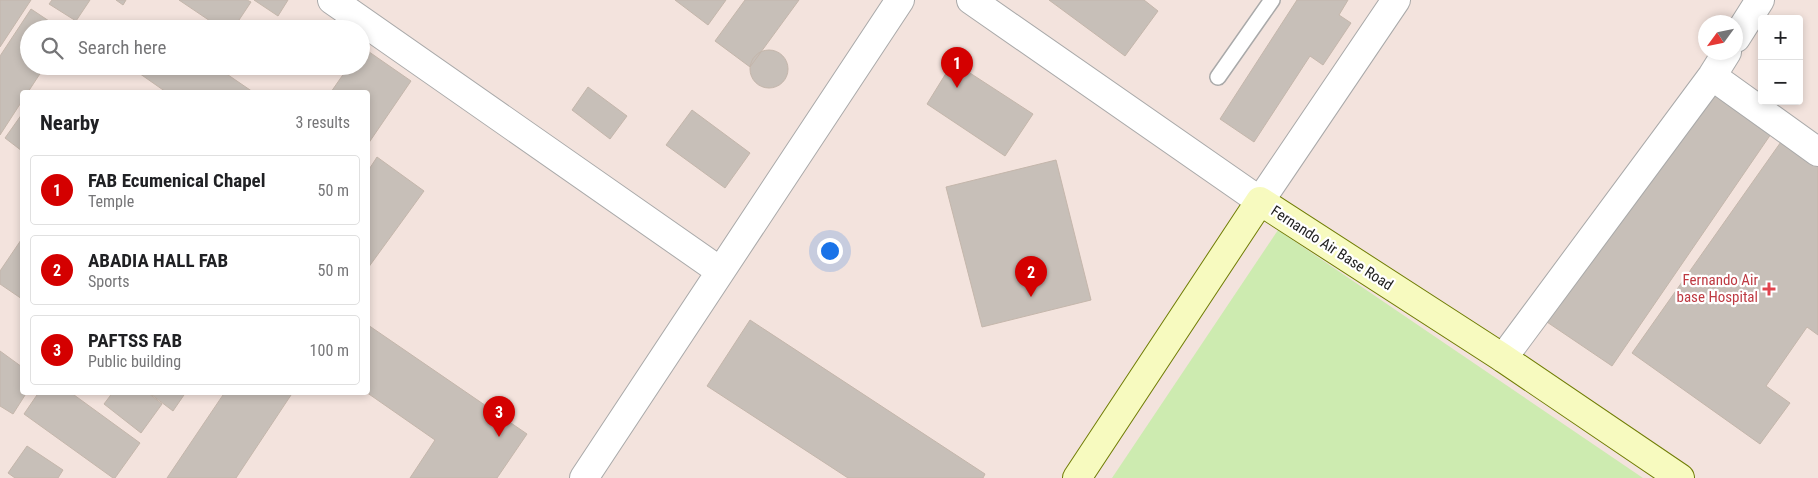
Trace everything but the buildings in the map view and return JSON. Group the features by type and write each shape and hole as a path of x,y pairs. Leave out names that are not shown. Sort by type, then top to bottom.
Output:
{"street":[{"path":"332,0 361,20"},
{"path":"584,478 900,0"},
{"path":"971,0 1260,201 1396,0"},
{"path":"1743,27 1760,0"},
{"path":"370,26 720,270"},
{"path":"1503,358 1722,60"},
{"path":"1712,76 1818,152"},
{"name":"Fernando Air Base Road","path":"1076,478 1260,201 1503,358 1680,478"}],"lane":[{"path":"1218,77 1272,0"}],"shaded area":[{"path":"0,0 1818,0 1818,478 0,478"}],"green space":[{"path":"1278,230 1643,478 1112,478"}],"place":[{"name":"FAB Ecumenical Chapel","path":"957,88"},
{"name":"Fernando Air base Hospital","path":"1769,289"},
{"name":"ABADIA HALL FAB","path":"1031,297"},
{"name":"PAFTSS FAB","path":"499,437"}]}
